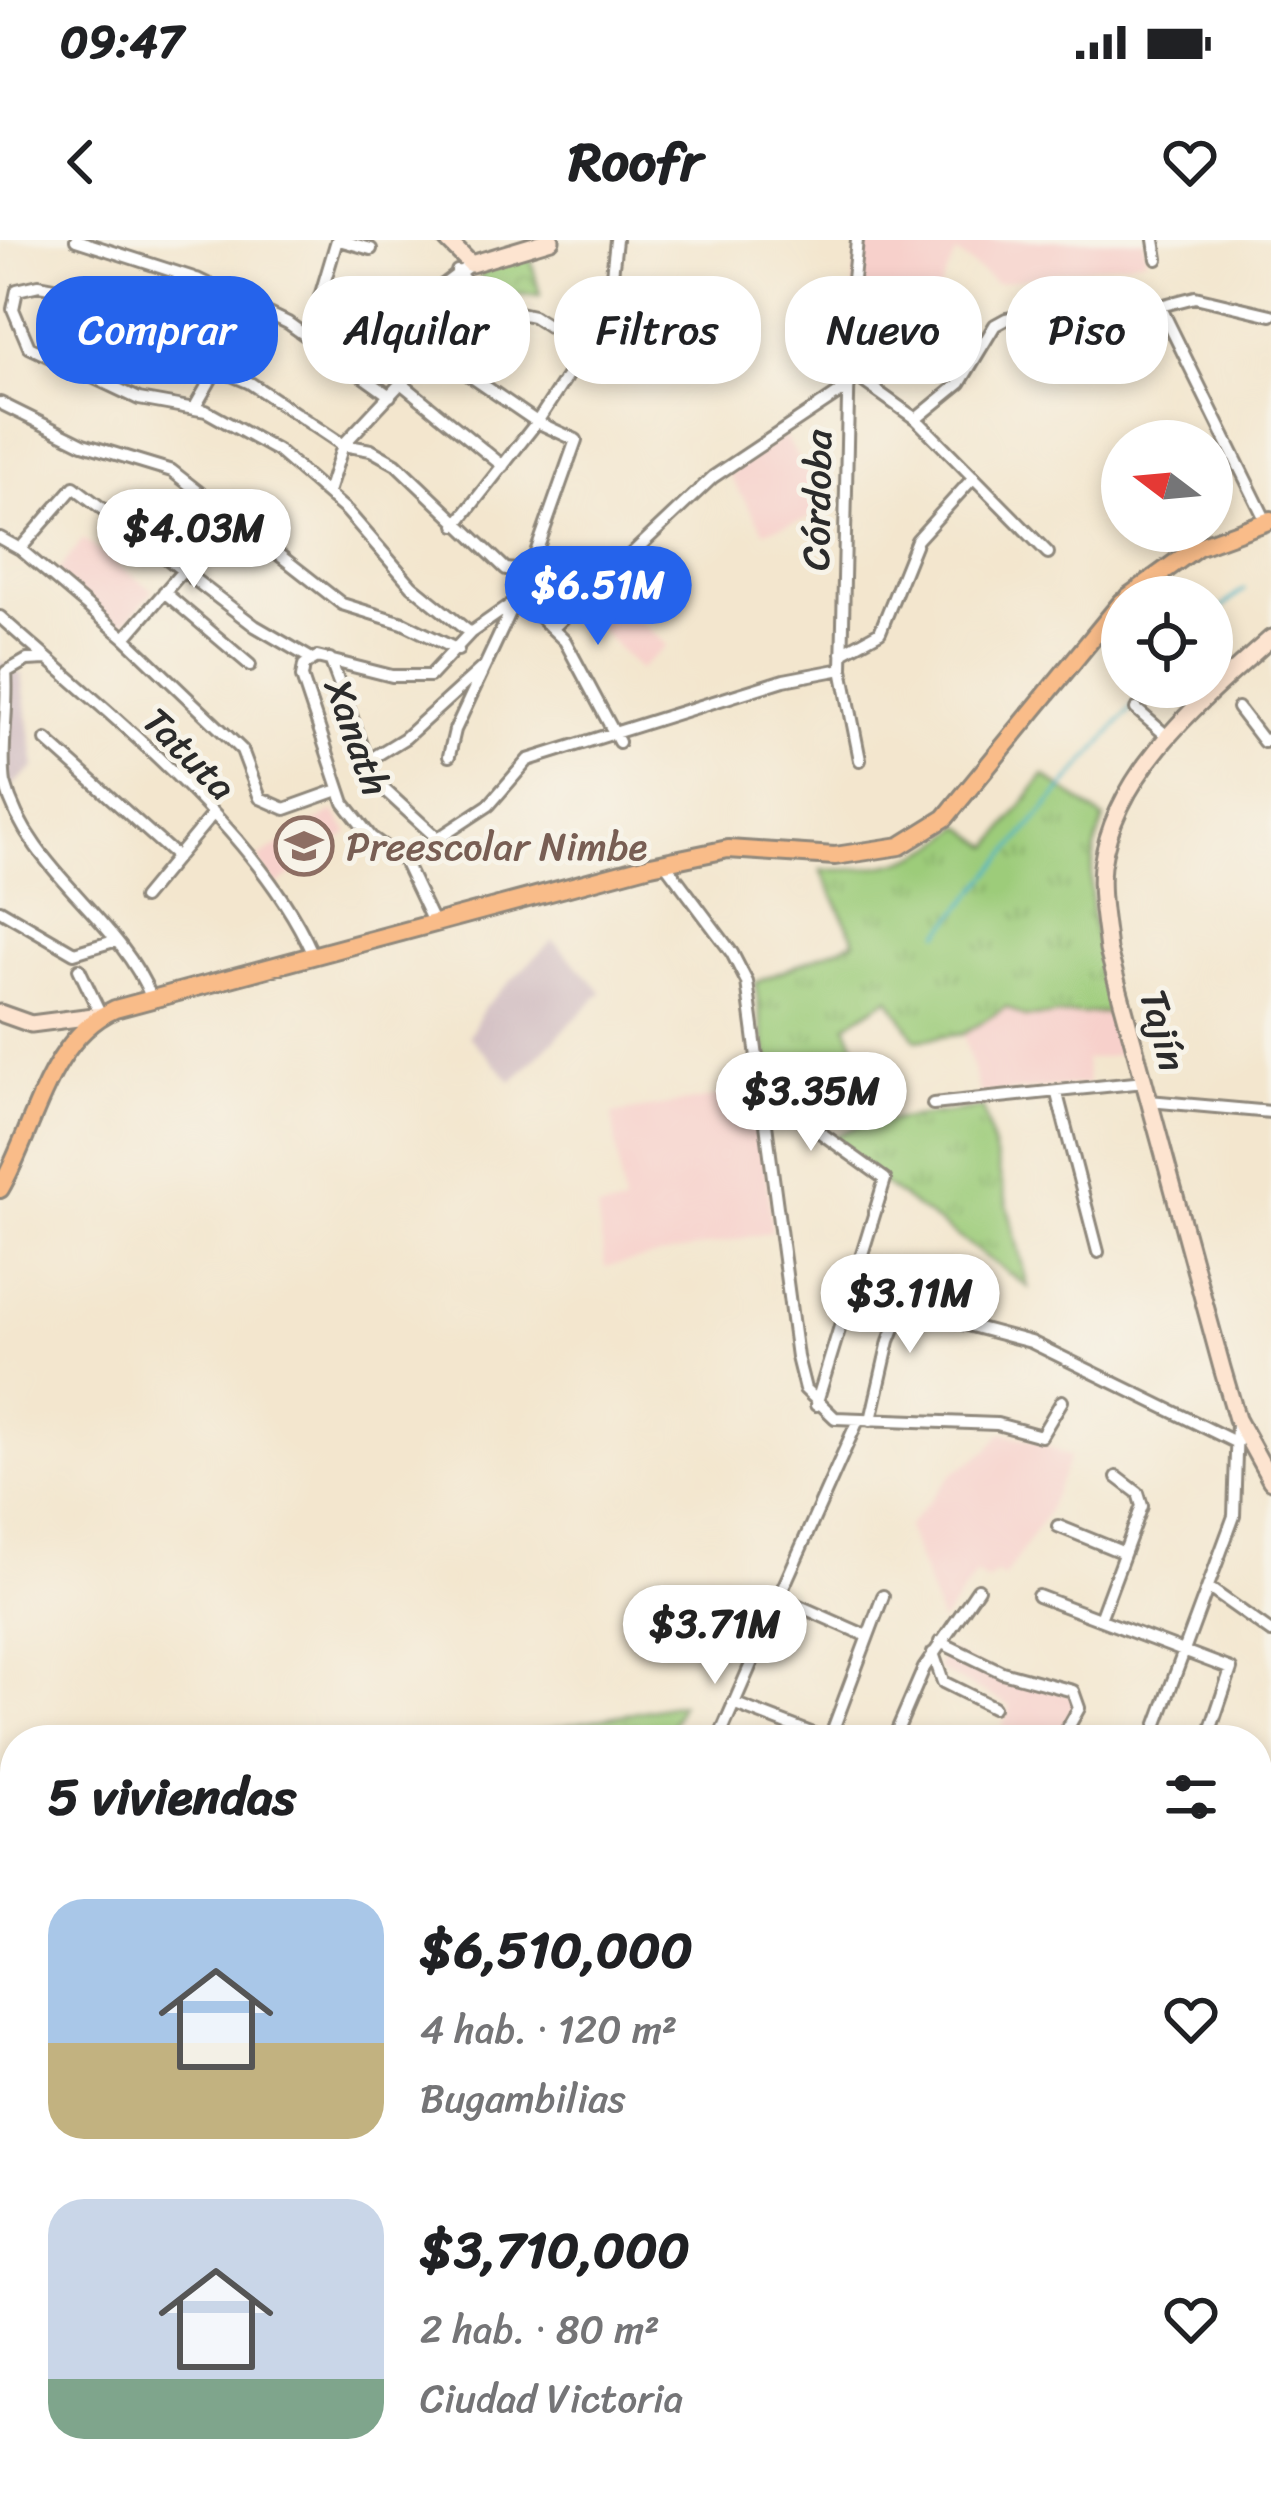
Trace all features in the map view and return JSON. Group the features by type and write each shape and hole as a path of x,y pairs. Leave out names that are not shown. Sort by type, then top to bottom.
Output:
{"main road":[{"path":"449,240 464,267 551,240"},
{"path":"1158,576 1197,547 1269,526"},
{"path":"0,1013 31,1024 101,1015 312,953 728,849 835,856 900,846 945,818 1101,629"},
{"name":"Tajín","path":"1271,638 1167,736 1109,836 1101,886 1108,950 1237,1419 1271,1480"},
{"path":"0,1189 59,1064 101,1015"}],"street":[{"path":"76,240 188,276"},
{"path":"327,276 338,240 371,249"},
{"path":"612,276 616,240"},
{"name":"Córdoba","path":"854,276 856,240"},
{"path":"1154,240 1157,259"},
{"path":"453,276 464,267 488,306 532,316 554,332"},
{"path":"36,286 17,290 13,299 20,333 36,351"},
{"path":"1168,303 1195,297 1271,315"},
{"path":"916,419 960,383 995,325 1006,319"},
{"path":"1168,321 1269,526"},
{"path":"106,384 139,399 195,407 278,451 328,492 412,586 470,633 517,602"},
{"path":"195,407 208,384"},
{"path":"245,384 344,445 371,450 396,464 506,569 518,570 532,561"},
{"path":"373,384 390,396"},
{"path":"328,492 344,445 400,384"},
{"path":"402,384 503,466"},
{"path":"449,756 455,730 517,602 576,440 476,384"},
{"path":"456,525 562,384"},
{"path":"868,384 916,419 1048,553"},
{"path":"554,627 713,477 848,386"},
{"name":"Córdoba","path":"848,386 842,669 860,760"},
{"path":"0,403 82,444 172,471 342,604 403,623 458,650"},
{"path":"842,653 880,632 917,540 974,477"},
{"path":"17,547 74,487 255,626 310,658"},
{"path":"125,638 230,516"},
{"path":"0,538 125,638 242,750 260,798 285,809 338,790"},
{"path":"164,592 250,665"},
{"path":"517,602 554,627 588,676 617,738"},
{"name":"Tatuta","path":"0,616 160,760 212,816 273,888 312,953"},
{"name":"Xanath","path":"433,922 404,861 371,837 338,790 302,677 310,658 416,678 430,676 470,633"},
{"path":"46,658 27,659 3,671 2,776 23,828 142,973 151,997"},
{"path":"331,659 376,782 437,838"},
{"path":"369,760 439,710 488,659"},
{"path":"404,861 489,805 528,760 617,738 784,680 842,669"},
{"path":"1238,708 1264,742 1271,737"},
{"path":"1136,709 1167,736"},
{"path":"46,740 177,856"},
{"path":"143,898 212,816"},
{"path":"664,862 732,953 747,982 796,1357 805,1389 816,1405 835,1418 997,1424 1041,1436 1062,1401"},
{"path":"0,910 74,953 114,941"},
{"path":"79,969 101,1015"},
{"path":"933,1104 1144,1082"},
{"path":"764,1092 885,1179 816,1405"},
{"path":"1057,1094 1098,1252"},
{"path":"1149,1101 1271,1112"},
{"path":"867,1636 779,1597 865,1420 914,1278"},
{"path":"956,1322 1048,1350 1237,1443"},
{"path":"1157,1725 1238,1497 1237,1419"},
{"path":"1100,1619 1142,1500 1117,1477"},
{"path":"1058,1526 1124,1553"},
{"path":"900,1725 937,1648 978,1588"},
{"path":"1209,1588 1271,1632"},
{"path":"834,1725 883,1596"},
{"path":"1038,1596 1231,1669 1212,1725"},
{"path":"724,1725 758,1648"},
{"path":"937,1648 1073,1691 1079,1708 1069,1725"},
{"path":"937,1648 943,1682 993,1707"},
{"path":"733,1703 790,1725"}],"shaded area":[{"path":"864,240 1144,240 1146,259 1040,276 1006,276 1006,281 996,283 956,253 946,276 854,276 856,255"},
{"path":"784,436 828,505 806,520 764,531 728,474"},
{"path":"83,539 153,591 121,628 56,574"},
{"path":"606,591 667,645 639,670 585,613"},
{"path":"0,660 22,675 35,767 2,794"},
{"name":"Preescolar Nimbe","path":"333,811 349,833 276,886 257,859"},
{"path":"553,940 602,992 512,1082 469,1036 485,1006"},
{"path":"1006,1007 1025,1017 1115,1012 1126,1054 1085,1060 1088,1084 980,1095 963,1034"},
{"path":"758,1090 772,1232 605,1267 597,1210 624,1206 612,1114"},
{"path":"1001,1433 1040,1442 1070,1457 1045,1516 1004,1578 996,1573 987,1582 976,1574 941,1623 907,1527 952,1474 988,1450"},
{"path":"945,1650 1010,1680 1079,1697 1064,1725 1003,1725 1011,1706 937,1669"}],"green space":[{"path":"530,256 540,295 530,295 530,276 481,276 478,271"},
{"path":"1044,775 1104,819 1092,868 1092,916 1115,1012 1025,1017 1006,1007 963,1034 916,1040 889,998 846,1025 855,1045 786,1111 774,1102 755,983 855,941 821,870 896,863 931,849 962,826 991,847"},
{"path":"983,1108 1028,1287 824,1141 863,1124"},
{"path":"681,1704 672,1725 567,1725"}],"waterway":[{"path":"1233,598 1244,589"},
{"path":"940,933 1131,708"}],"place":[{"name":"Preescolar Nimbe","path":"304,846"}]}
